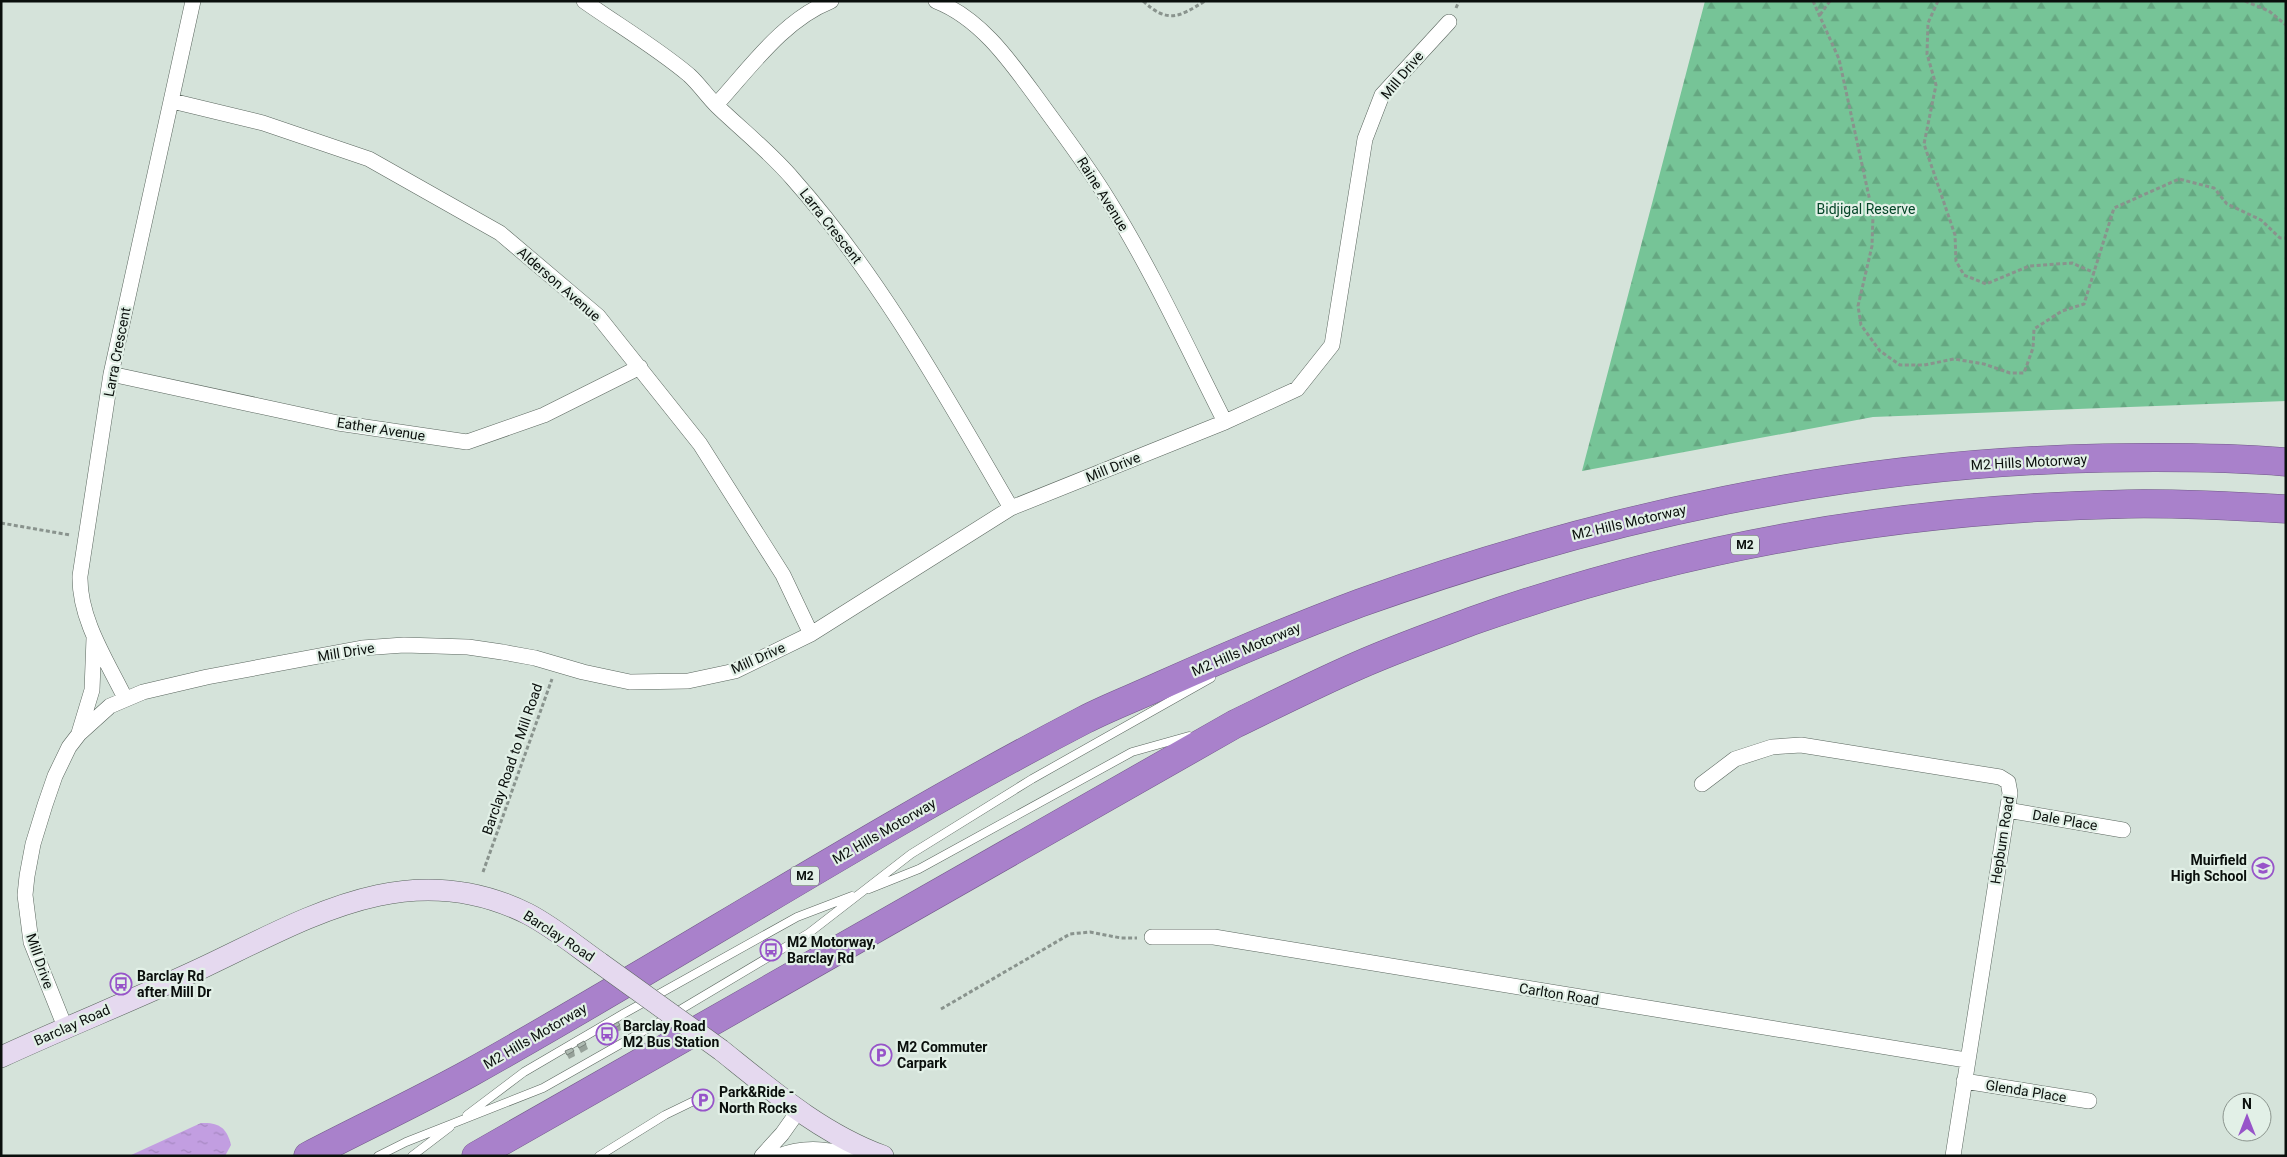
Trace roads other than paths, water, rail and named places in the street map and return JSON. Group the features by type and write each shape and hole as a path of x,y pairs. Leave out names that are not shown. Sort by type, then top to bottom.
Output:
{"highway":[{"name":"M2 Hills Motorway","path":"308,1156 466,1076 831,861 1081,722 1228,655 1314,620 1471,564 1575,534 1700,505 1801,486 1921,468 2026,460 2151,457 2286,462"},
{"name":"M2","path":"476,1156 1235,724 1349,669 1439,633 1529,601 1661,563 1749,544 1843,527 1939,515 2044,507 2130,504 2286,509"}],"main road":[{"name":"Barclay Road","path":"1,1057 338,905 391,892 416,890 446,891 493,901 540,921 721,1050 799,1110 848,1140 883,1156"}],"street":[{"name":"Larra Crescent","path":"125,698 94,632 80,593 86,537 112,374 193,1"},
{"name":"Larra Crescent","path":"584,1 690,76 716,105 778,162 853,252 943,390 1011,508"},
{"path":"716,105 784,31 811,10 831,1"},
{"name":"Raine Avenue","path":"936,1 962,14 990,39 1019,74 1086,164 1135,245 1225,422"},
{"name":"Mill Drive","path":"65,1027 31,942 26,895 27,876 33,844 55,776 78,734 110,706 125,698 164,686 362,648 420,645 468,647 534,658 583,672 630,682 688,681 735,671 811,634 1011,508 1225,422 1297,389 1332,345 1365,139 1382,95 1449,22"},
{"name":"Alderson Avenue","path":"172,101 263,123 369,159 500,233 598,316 700,444 783,575 811,634"},
{"name":"Eather Avenue","path":"112,374 338,424 467,442 544,415 640,368"},
{"path":"78,734 92,690 94,632"},
{"name":"Hepburn Road","path":"1702,784 1735,759 1772,747 1801,745 2000,777 2008,782 2010,793 1966,1060 1953,1156"},
{"name":"Dale Place","path":"2007,810 2123,830"},
{"name":"Carlton Road","path":"1152,937 1214,937 1966,1060"},
{"name":"Glenda Place","path":"1964,1081 2088,1101"},
{"path":"762,1156 782,1134 799,1110"},
{"path":"778,1156 800,1149 815,1149 858,1156"}],"lane":[{"name":"M2","path":"1242,660 1314,620"},
{"name":"M2","path":"378,1156 406,1142 543,1088 636,1035 809,933 910,854 1032,779 1218,674"},
{"name":"M2","path":"412,1156 524,1072 623,1014 797,918 919,869 1132,752 1235,724"},
{"path":"599,1156 665,1115 698,1099"}],"water":[{"path":"201,1123 217,1125 227,1134 231,1145 225,1156 129,1156"}],"place":[{"name":"Muirfield High School","path":"2263,868"},
{"name":"M2 Motorway, Barclay Rd","path":"771,950"},
{"name":"Barclay Rd after Mill Dr","path":"121,984"},
{"name":"Barclay Road M2 Bus Station","path":"607,1034"},
{"name":"M2 Commuter Carpark","path":"881,1055"},
{"name":"Park&Ride - North Rocks","path":"703,1100"}],"park label":[{"name":"Bidjigal Reserve","path":"1866,209"}]}
